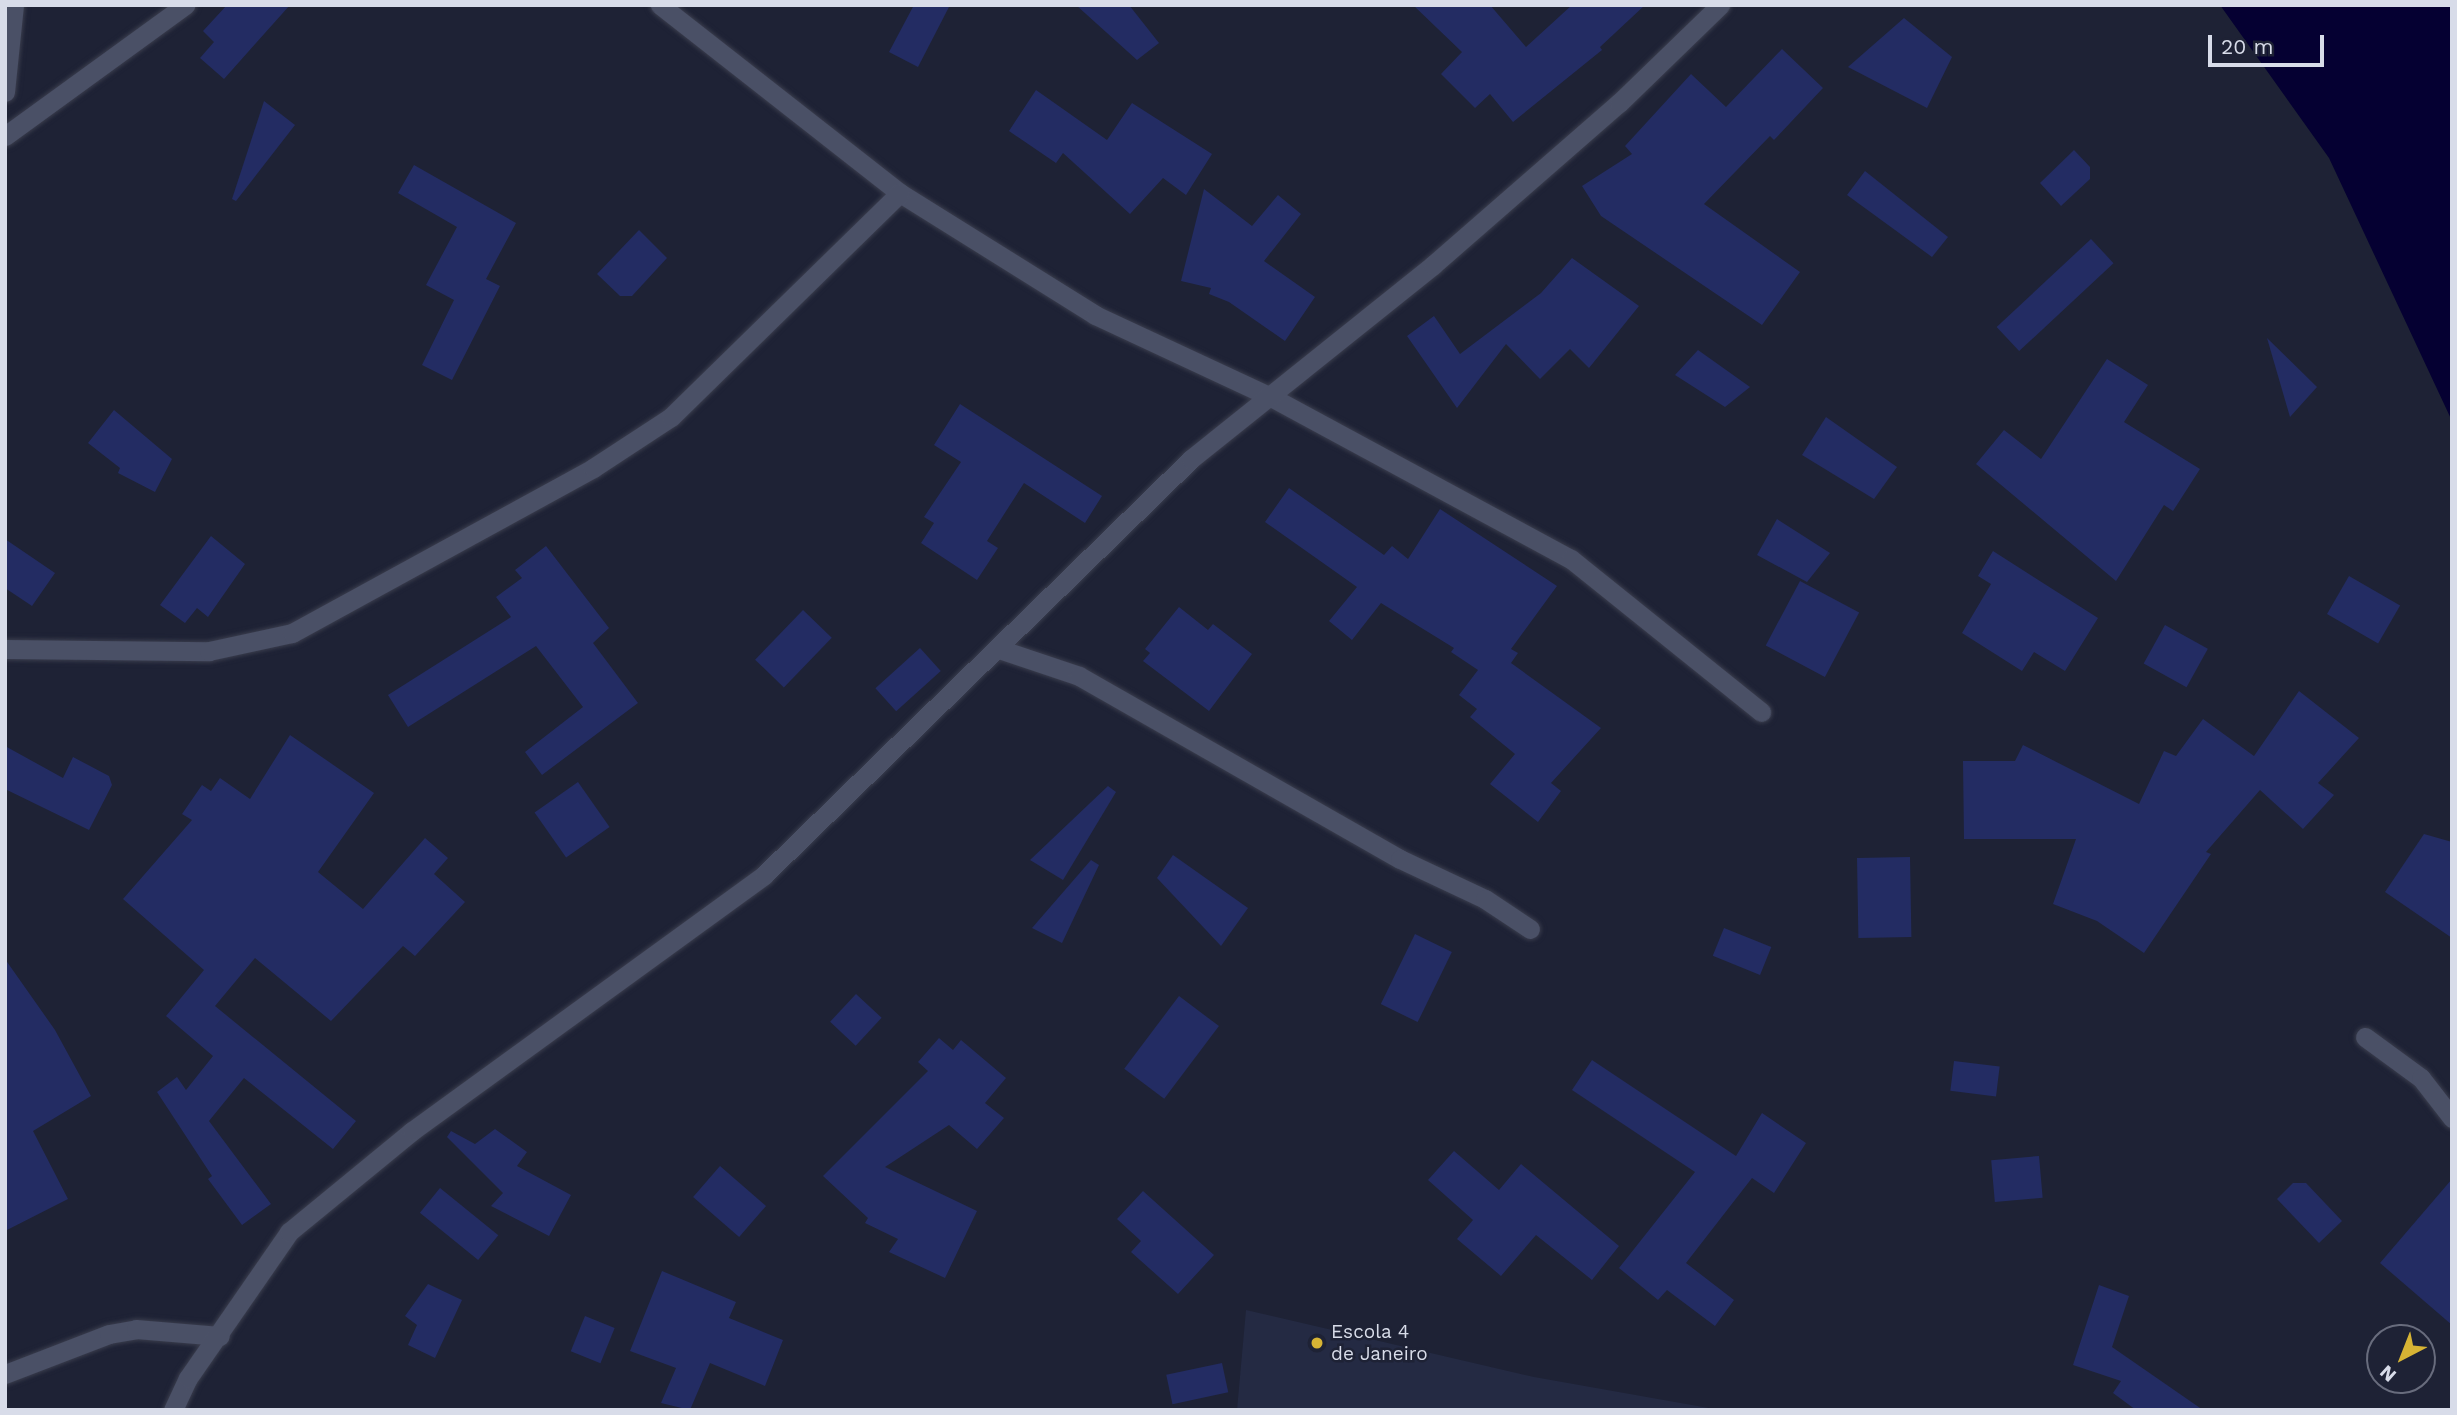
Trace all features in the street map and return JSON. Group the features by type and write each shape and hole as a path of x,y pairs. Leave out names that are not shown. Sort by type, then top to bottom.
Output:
{"lane":[{"path":"5,92 15,5"},
{"path":"5,136 186,5"},
{"path":"660,5 900,193 1095,315 1269,396 1571,559 1761,712"},
{"path":"173,1410 188,1378 220,1336 289,1232 412,1131 764,876 1191,459 1433,265 1619,103 1720,5"},
{"path":"5,649 209,651 292,633 593,468 671,417 900,193"},
{"path":"999,649 1079,676 1401,859 1485,899 1530,929"},
{"path":"2365,1037 2421,1079 2452,1118"},
{"path":"5,1374 109,1334 136,1329 220,1336"}],"shaded area":[{"path":"2220,5 2452,5 2452,421 2329,158"},
{"name":"Escola 4 de Janeiro","path":"1246,1310 1534,1377 1720,1410 1237,1410"}],"building":[{"path":"227,5 290,5 224,79 200,58 214,42 203,31"},
{"path":"914,5 950,5 918,67 889,52"},
{"path":"1076,5 1129,5 1159,43 1137,60"},
{"path":"1413,5 1490,5 1526,47 1572,5 1645,5 1600,47 1602,50 1513,122 1490,94 1475,108 1441,74 1462,52"},
{"path":"1904,18 1952,57 1927,108 1848,67"},
{"path":"1782,49 1823,88 1774,140 1770,136 1704,204 1800,272 1762,325 1601,216 1582,186 1632,154 1625,146 1691,74 1726,107"},
{"path":"1036,90 1107,140 1132,103 1212,154 1186,195 1163,178 1130,214 1063,153 1056,163 1009,131"},
{"path":"264,101 295,125 236,201 232,199"},
{"path":"2074,150 2090,167 2090,179 2061,206 2040,183"},
{"path":"414,165 516,223 486,279 500,286 452,380 422,365 454,300 426,285 457,227 398,193"},
{"path":"1865,171 1948,237 1932,257 1847,195"},
{"path":"1204,189 1252,226 1278,195 1301,214 1264,261 1315,297 1285,341 1229,302 1209,294 1211,288 1181,281"},
{"path":"639,230 667,258 632,296 620,296 597,274"},
{"path":"2091,239 2114,263 2019,351 1997,327"},
{"path":"1572,258 1639,306 1589,368 1570,349 1540,379 1506,344 1457,408 1407,336 1434,316 1460,354 1541,293"},
{"path":"2267,338 2317,387 2290,417"},
{"path":"1698,350 1750,387 1725,407 1675,375"},
{"path":"2107,359 2148,385 2124,422 2200,469 2173,511 2164,505 2116,581 1976,464 2004,430 2041,459"},
{"path":"960,404 1102,496 1085,523 1024,483 987,541 998,548 977,580 921,543 934,523 924,517 961,462 934,445"},
{"path":"114,410 172,459 155,492 118,473 120,468 88,443"},
{"path":"1826,417 1897,467 1874,499 1802,455"},
{"path":"1289,488 1384,555 1392,546 1408,559 1440,509 1557,586 1511,649 1518,653 1511,663 1601,728 1551,783 1561,791 1538,822 1490,784 1515,754 1470,717 1477,709 1459,695 1478,670 1451,652 1454,648 1381,603 1352,640 1329,621 1357,587 1265,522"},
{"path":"1777,519 1830,553 1807,582 1757,555"},
{"path":"211,536 245,564 208,617 197,608 185,623 160,605"},
{"path":"5,539 55,573 32,606 5,588"},
{"path":"546,546 609,628 593,643 638,703 542,775 525,752 583,707 536,646 408,727 388,695 511,617 496,597 522,578 515,570"},
{"path":"1993,551 2098,618 2065,671 2034,652 2022,671 1962,633 1991,584 1978,576"},
{"path":"2349,576 2400,606 2378,644 2327,614"},
{"path":"1800,581 1859,612 1825,677 1766,645"},
{"path":"1179,607 1208,630 1213,624 1252,654 1209,711 1143,661 1150,653 1145,649"},
{"path":"803,610 832,638 784,687 755,660"},
{"path":"2165,625 2208,649 2187,687 2144,663"},
{"path":"920,648 941,671 896,711 875,688"},
{"path":"2299,691 2359,738 2318,783 2334,795 2303,829 2260,790 2206,852 2211,854 2144,953 2097,921 2053,904 2076,839 1964,839 1963,761 2015,761 2023,745 2139,804 2164,751 2176,756 2203,719 2254,756"},
{"path":"290,735 374,793 318,872 363,909 425,838 448,858 434,874 465,902 415,956 403,946 331,1021 255,958 215,1006 356,1121 333,1149 244,1078 209,1121 271,1204 242,1225 208,1179 212,1176 157,1092 177,1077 186,1090 213,1056 166,1016 204,970 123,899 192,820 182,814 202,785 211,791 220,778 250,799"},
{"path":"5,746 63,778 73,757 109,776 112,785 89,830 5,789"},
{"path":"578,782 610,827 566,857 535,812"},
{"path":"1108,786 1116,792 1063,880 1030,860"},
{"path":"2424,834 2452,842 2452,938 2385,892"},
{"path":"1173,855 1248,908 1221,946 1157,878"},
{"path":"1910,857 1911,937 1858,938 1857,858"},
{"path":"1091,860 1099,865 1062,943 1032,928"},
{"path":"1724,928 1771,947 1760,975 1713,956"},
{"path":"1415,934 1452,952 1418,1022 1381,1004"},
{"path":"5,959 55,1030 91,1096 33,1131 68,1199 5,1231"},
{"path":"856,994 882,1018 856,1046 830,1022"},
{"path":"1179,996 1219,1026 1164,1099 1124,1069"},
{"path":"939,1038 953,1050 961,1040 1006,1078 985,1103 1004,1118 977,1149 949,1125 885,1167 977,1211 945,1278 889,1252 898,1239 865,1223 868,1218 823,1176 928,1071 918,1062"},
{"path":"1592,1060 1736,1156 1762,1113 1806,1143 1774,1193 1752,1178 1686,1263 1734,1300 1715,1326 1667,1290 1658,1300 1619,1268 1695,1172 1572,1090"},
{"path":"1954,1061 2000,1067 1996,1096 1950,1091"},
{"path":"495,1129 527,1152 517,1166 571,1195 549,1236 491,1206 503,1193 447,1137 451,1131 475,1144"},
{"path":"1454,1151 1499,1190 1521,1164 1619,1246 1592,1280 1536,1235 1501,1276 1457,1239 1473,1220 1428,1180"},
{"path":"2039,1156 2043,1198 1995,1202 1991,1160"},
{"path":"720,1166 766,1206 739,1237 693,1197"},
{"path":"2452,1179 2452,1325 2380,1263"},
{"path":"2293,1183 2306,1183 2342,1221 2319,1243 2277,1199"},
{"path":"440,1188 498,1235 478,1260 420,1213"},
{"path":"1143,1191 1214,1255 1178,1294 1131,1252 1141,1241 1117,1219"},
{"path":"662,1271 736,1302 729,1318 783,1340 765,1386 710,1363 690,1410 661,1403 676,1368 630,1351"},
{"path":"428,1284 462,1300 435,1358 408,1345 417,1325 405,1316"},
{"path":"2099,1285 2129,1296 2112,1347 2203,1410 2136,1410 2113,1393 2121,1381 2073,1365"},
{"path":"585,1316 615,1328 600,1363 571,1351"},
{"path":"1222,1363 1228,1392 1172,1404 1166,1375"}],"place":[{"name":"Escola 4 de Janeiro","path":"1317,1343"}]}
